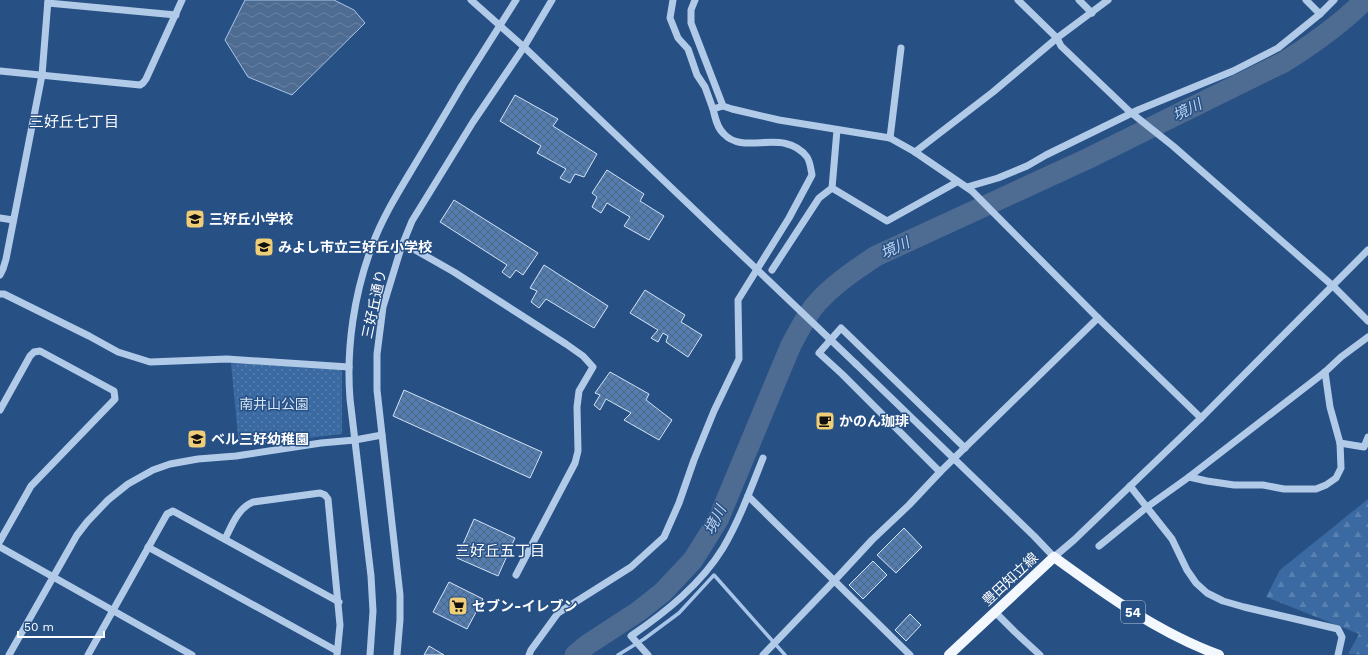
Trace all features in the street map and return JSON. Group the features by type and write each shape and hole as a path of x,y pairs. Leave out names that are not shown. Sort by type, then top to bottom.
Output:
{"main road":[{"name":"豊田知立線","path":"949,655 1054,557 1114,599 1175,637 1219,655"}],"street":[{"path":"0,71 140,85 144,83 146,79 182,0"},
{"path":"471,0 524,47 856,364 1054,557 1074,540 1201,418 1368,250"},
{"path":"370,655 373,611 371,576 348,378 353,317 372,246 398,193 461,87 516,0"},
{"name":"三好丘通り","path":"397,655 400,620 400,595 377,390 377,354 383,307 391,277 412,221 473,122 524,47 552,0"},
{"path":"529,655 558,613 631,567 664,537 679,503 714,411 739,359 738,300 789,218 812,175 807,158 793,145 780,142 740,143 731,140 724,134 719,127 705,87 697,75 688,49 678,38 670,18 673,0"},
{"path":"695,0 691,10 691,23 723,106"},
{"path":"1018,0 1057,38 1061,46 1132,113 1333,286 1368,321"},
{"path":"1079,0 1092,13"},
{"path":"915,152 993,92 1057,38 1108,0"},
{"path":"1306,0 1320,14"},
{"path":"970,189 1027,166 1046,155 1132,113 1233,71 1278,48 1320,14 1334,0"},
{"path":"0,275 3,269 42,75 48,2 176,16"},
{"path":"890,138 901,48"},
{"path":"713,109 723,106 732,110 779,120 890,138 915,152 957,182 970,189 1098,318 1201,418"},
{"path":"772,270 818,198 832,188 837,130"},
{"path":"832,188 887,221 957,182"},
{"path":"0,218 13,220"},
{"path":"403,243 454,272 560,339 583,356 593,367 579,391 577,407 578,451 575,463 516,575"},
{"path":"1,293 89,336 118,352 150,362 227,359 349,367"},
{"path":"763,655 872,540 1098,318"},
{"path":"940,472 819,353 840,328 965,448"},
{"path":"1099,546 1147,507 1189,477 1368,337"},
{"path":"0,410 30,356 34,352 40,351 114,390 115,399 31,486 0,541"},
{"path":"1189,477 1234,485 1263,485 1284,490 1316,489 1326,485 1336,478 1341,468 1340,443 1330,407 1325,372"},
{"path":"9,655 77,536 96,512 128,484 153,470 184,461 236,456 382,435"},
{"path":"1340,443 1364,447 1368,437"},
{"path":"648,655 631,636 669,608 701,577 723,548 737,522 763,458"},
{"path":"1130,486 1172,539 1187,570 1196,583 1208,593 1223,601 1244,607 1338,629 1342,637 1338,655"},
{"path":"148,547 337,653 340,625 339,602 328,499 325,495 320,493 253,502 248,504 239,512 225,539"},
{"path":"748,496 910,655"},
{"path":"88,655 167,514 173,511 339,602"},
{"path":"0,546 192,655"},
{"path":"995,612 1040,655"}],"green space":[{"name":"南井山公園","path":"231,363 342,367 342,434 239,446"},
{"path":"1368,499 1368,655 1348,654 1359,634 1266,597 1280,570"}],"water":[{"path":"245,0 334,0 354,10 365,23 292,95 248,77 225,40"}],"building":[{"path":"515,95 558,119 553,126 597,154 584,177 575,174 570,183 560,178 566,169 537,153 541,146 500,121"},
{"path":"607,170 644,194 640,201 664,216 649,240 624,226 630,217 607,203 601,213 592,207 597,197 592,193"},
{"path":"454,200 538,253 523,275 516,270 510,278 502,272 507,265 440,222"},
{"path":"544,265 608,306 594,328 546,299 539,308 531,302 537,291 530,288"},
{"path":"645,290 685,315 681,322 702,335 688,357 666,342 668,336 663,333 658,342 651,338 658,330 630,313"},
{"path":"610,372 649,394 646,400 672,420 659,440 624,420 631,413 606,399 600,410 594,405 600,395 595,393"},
{"path":"404,390 542,452 530,478 393,416"},
{"path":"474,519 515,538 498,576 457,558"},
{"path":"904,528 922,547 896,573 877,555"},
{"path":"873,561 887,575 863,599 849,585"},
{"name":"セブン-イレブン","path":"449,582 483,599 467,629 433,612"},
{"path":"910,614 921,625 906,641 895,630"},
{"path":"429,646 444,655 424,655"}],"waterway":[{"name":"境川","path":"575,655 587,645 639,611 663,592 693,560 718,520 791,345 813,308 838,283 876,256 1087,159 1284,62 1326,33 1365,0"},
{"path":"618,655 644,639 679,613 714,575 785,655"}],"place":[{"name":"三好丘小学校","path":"195,219"},
{"name":"みよし市立三好丘小学校","path":"264,247"},
{"name":"かのん珈琲","path":"825,421"},
{"name":"ベル三好幼稚園","path":"197,439"},
{"name":"セブン-イレブン","path":"458,606"}],"district":[{"name":"三好丘七丁目","path":"74,122"},
{"name":"三好丘五丁目","path":"500,551"}]}
